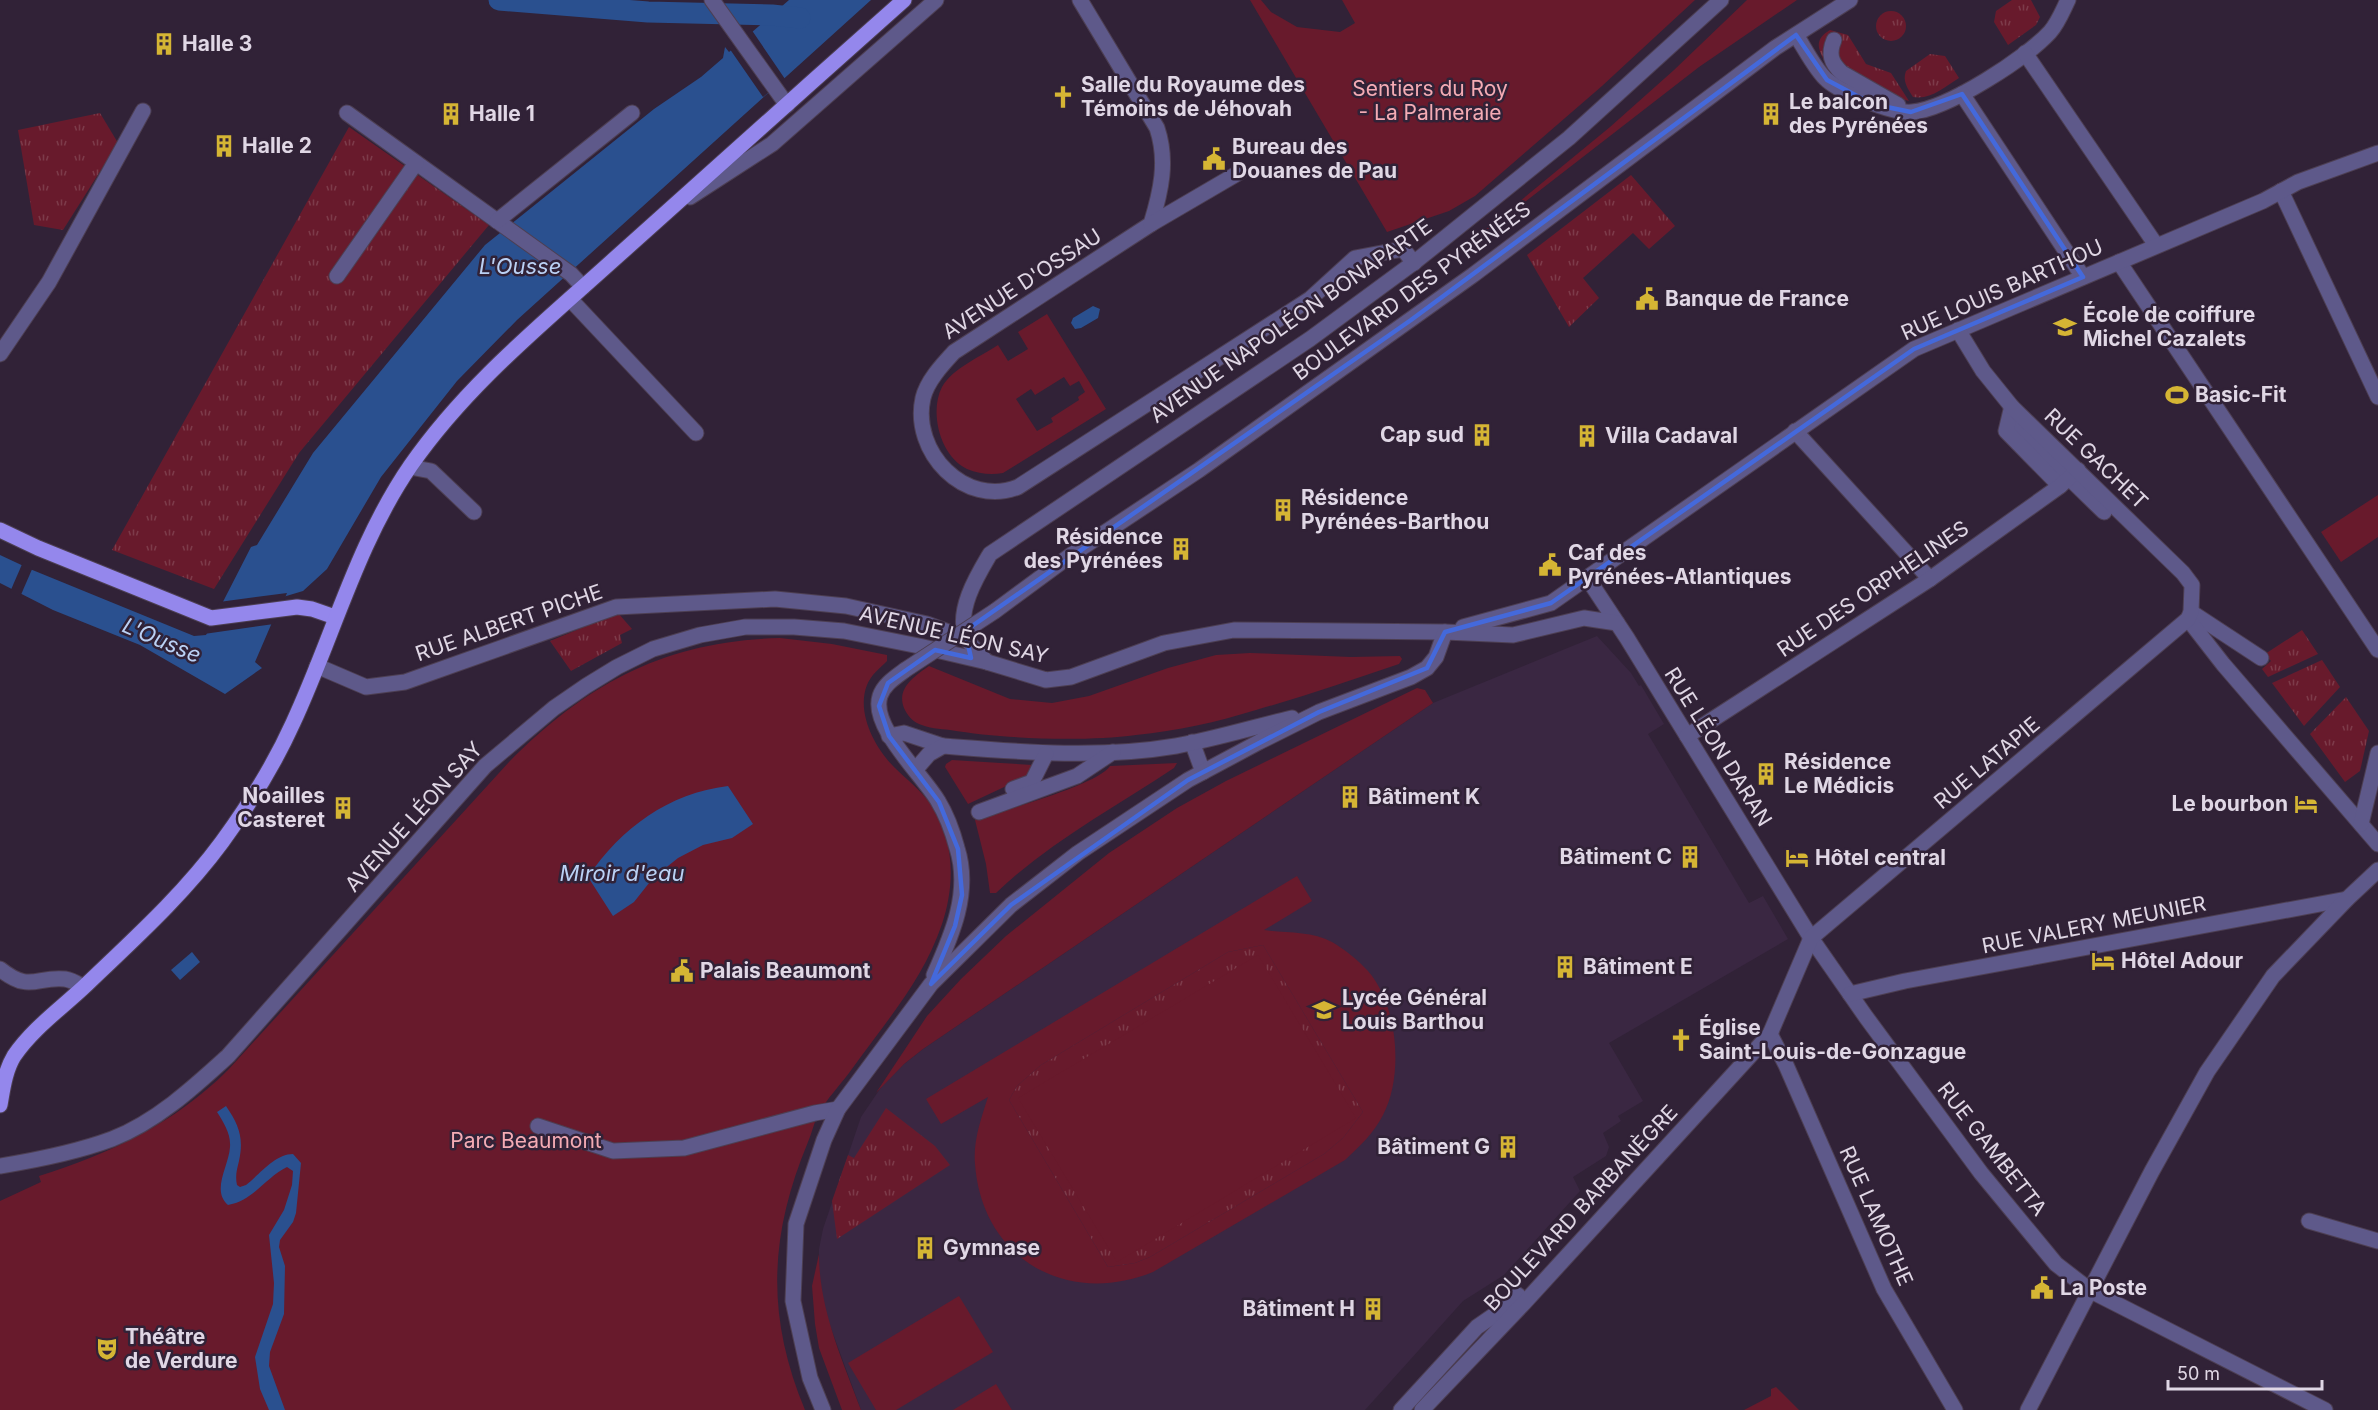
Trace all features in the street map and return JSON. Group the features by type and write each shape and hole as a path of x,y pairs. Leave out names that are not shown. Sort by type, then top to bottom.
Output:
{"main road":[{"path":"0,1103 5,1077 13,1058 36,1030 158,916 185,888 222,842 275,759 293,724 335,617 378,525 410,467 440,425 471,390 583,287 904,0"},
{"path":"0,530 38,548 212,618 282,608 312,609 335,617"}],"street":[{"path":"712,0 787,105"},
{"path":"665,214 772,144 936,0"},
{"path":"1080,0 1161,138 1163,179 1151,224"},
{"name":"AVENUE NAPOLÉON BONAPARTE","path":"967,639 963,622 967,604 979,573 990,554 1310,339 1414,263 1569,138 1721,0"},
{"name":"BOULEVARD DES PYRÉNÉES","path":"889,736 879,706 880,695 888,683 1071,555 1199,470 1455,288 1775,48 1850,0"},
{"path":"2051,31 2057,0"},
{"path":"1796,35 1827,80 1872,104 1911,112 1935,106 1962,94 2025,53 2051,31 2068,0"},
{"path":"1834,40 1831,52 1834,66 1842,73 1911,112"},
{"path":"2025,53 2156,245"},
{"path":"1962,94 2083,277"},
{"path":"0,354 49,282 142,111"},
{"path":"347,113 571,274 583,287"},
{"path":"500,223 632,113"},
{"name":"RUE LOUIS BARTHOU","path":"1445,632 1551,603 1914,349 2263,201 2298,182 2378,153"},
{"path":"337,276 416,163"},
{"path":"1151,224 1240,172"},
{"path":"2281,191 2378,397"},
{"name":"AVENUE D'OSSAU","path":"1151,224 954,352 935,374 923,396 921,409 924,435 928,448 956,480 969,487 994,493 1018,487 1310,299 1355,258 1403,249 1414,263"},
{"path":"2119,261 2378,650"},
{"path":"570,299 696,433"},
{"name":"RUE GACHET","path":"1958,330 1983,371 2069,478 2183,573 2192,585 2190,616"},
{"path":"2012,407 2006,431 2069,478 2104,512"},
{"path":"1795,431 1930,579"},
{"path":"410,467 431,471 474,512"},
{"name":"RUE DES ORPHELINES","path":"1687,736 1930,579 2069,478"},
{"name":"RUE LÉON DARAN","path":"1588,579 1811,938 1850,994"},
{"name":"RUE ALBERT PICHE","path":"317,666 366,687 405,682 616,607 775,599 846,606 927,624 967,639"},
{"path":"2190,616 2261,658"},
{"path":"2190,616 2223,664 2378,843"},
{"name":"RUE LATAPIE","path":"1811,938 2190,616"},
{"path":"823,1410 810,1378 793,1301 796,1224 824,1140 838,1109 931,984 1011,905 1056,870 1188,780 1319,712 1411,677 1427,668 1437,657 1445,632 1513,635 1584,618 1617,623"},
{"name":"AVENUE LÉON SAY","path":"0,1166 38,1160 113,1139 144,1123 202,1080 228,1056 485,766 554,708 617,667 653,649 700,635 745,627 794,627 844,631 987,662 1041,680 1056,680 1071,677 1164,643 1234,630 1445,632"},
{"path":"967,639 987,662"},
{"path":"931,984 955,927 962,895 958,849 939,802 889,736 904,733 943,746 1046,754 1113,752 1176,746 1319,712"},
{"path":"1192,742 1203,772"},
{"path":"916,769 928,754 943,746"},
{"path":"1046,754 1032,782 978,807 1077,776 1113,752"},
{"path":"2361,824 2378,753"},
{"path":"2028,1410 2152,1171 2207,1072 2273,976 2378,870"},
{"name":"RUE VALERY MEUNIER","path":"1850,994 1917,979 2347,899"},
{"name":"BOULEVARD BARBANÈGRE","path":"1422,1410 1524,1303 1770,1034 1811,938"},
{"path":"0,969 18,982 63,979 83,987"},
{"name":"RUE GAMBETTA","path":"1850,994 1981,1173 2056,1264 2091,1291 2325,1410"},
{"name":"RUE LAMOTHE","path":"1770,1034 1786,1065 1884,1288 1955,1410"},
{"path":"538,1126 613,1151 684,1148 838,1109"},
{"path":"1401,1410 1477,1327 1503,1310 1517,1296 1600,1204 1629,1187"},
{"path":"2309,1221 2378,1240"}],"highlighted area":[{"path":"1796,35 1827,80 1872,104 1911,112 1962,94 2083,277 1914,349 1551,603 1445,632 1427,668 1319,712 1188,780 1011,905 931,984 955,926 962,895 958,849 939,802 889,736 879,706 888,683 935,650 971,658 965,631 1411,320"}],"shaded area":[{"name":"Lycée Général Louis Barthou","path":"1597,636 1631,673 1639,686 1641,685 1664,724 1648,734 1749,903 1763,896 1788,939 1609,1043 1643,1101 1618,1116 1621,1121 1603,1133 1609,1147 1606,1156 1573,1177 1580,1191 1504,1275 1463,1301 1365,1410 861,1410 825,1312 819,1274 819,1249 823,1229 861,1117 884,1083 923,1049 1433,703"}],"green space":[{"name":"Sentiers du Roy - La Palmeraie","path":"1250,0 1261,0 1271,12 1297,27 1340,32 1355,23 1342,0 1695,0 1602,86 1475,196 1449,211 1387,232"},
{"path":"1747,0 1797,0 1699,67 1463,248 1610,127"},
{"path":"2012,0 2031,0 2040,17 2036,25 2008,45 1994,22 1996,11"},
{"path":"1891,11 1902,15 1906,26 1902,37 1891,41 1880,37 1876,26 1880,15"},
{"path":"1830,30 1848,35 1866,64 1891,73 1909,101 1898,98 1841,65 1837,52 1841,43 1831,36 1824,52 1825,62 1819,44 1825,33"},
{"path":"1930,54 1945,56 1959,78 1932,95 1913,97 1905,82 1906,71"},
{"path":"100,113 118,143 63,230 34,225 18,130"},
{"path":"349,127 489,225 299,453 214,589 112,550"},
{"path":"1631,175 1675,226 1649,249 1633,233 1583,278 1599,298 1569,327 1527,255"},
{"path":"1047,314 1106,409 1003,473 985,474 972,471 958,463 944,444 937,421 938,397 942,387 953,374 998,345 1008,361 1028,349 1018,332","holes":["1064,377 1070,386 1079,381 1085,392 1078,397 1079,400 1051,418 1053,422 1037,431 1016,399 1031,389 1035,395"]},
{"path":"2378,495 2378,537 2341,562 2321,532"},
{"path":"618,613 632,629 620,635 622,643 571,671 550,641"},
{"path":"2302,630 2318,654 2268,677 2262,669 2271,661 2265,654"},
{"name":"Parc Beaumont","path":"780,638 832,644 887,655 887,661 873,675 864,696 869,729 887,759 932,806 945,834 951,864 946,909 934,945 901,1002 819,1113 795,1177 786,1210 777,1276 779,1309 792,1375 805,1410 0,1410 0,1201 41,1182 39,1176 91,1158 140,1135 164,1121 208,1089 228,1070 509,762 569,709 600,688 665,657 701,647"},
{"path":"1250,653 1351,657 1400,656 1402,659 1399,664 1227,718 1197,726 1115,737 1068,739 1018,737 934,728 919,724 912,719 905,711 902,701 908,683 929,666 1010,699 1052,703 1089,696 1168,668 1216,655"},
{"path":"2322,660 2340,687 2304,726 2272,683"},
{"path":"1417,688 1425,690 1433,703 923,1049 904,1064 876,1093 927,1016 961,979 1006,936 1109,853 1177,808 1226,781"},
{"path":"2346,697 2369,731 2360,771 2345,782 2310,734"},
{"path":"952,760 1033,765 1030,775 968,804 945,767"},
{"path":"1177,763 1174,768 1059,842 996,893 990,893 986,864 975,820 1069,789 1088,781 1110,766"},
{"path":"1297,876 1312,901 1264,930 1324,938 1355,959 1378,985 1386,1002 1395,1041 1394,1080 1390,1099 1371,1134 1345,1160 1153,1272 1121,1281 1090,1283 1061,1278 1034,1267 1012,1249 994,1226 981,1197 975,1164 976,1138 988,1097 941,1124 926,1099","holes":["1263,945 1363,1112 1343,1138 1324,1154 1150,1257 1135,1263 1108,1267 1009,1100 1017,1086 1041,1065 1228,952"]},
{"path":"1263,945 1363,1112 1343,1138 1324,1154 1150,1257 1135,1263 1108,1267 1009,1100 1017,1086 1041,1065 1228,952"},
{"path":"1258,955 1356,1118 1117,1262 1018,1098"},
{"path":"886,1108 935,1146 950,1165 837,1239 832,1201 848,1155 854,1158"},
{"path":"819,1254 827,1314 861,1410 842,1410 819,1348 812,1286"},
{"path":"959,1296 993,1352 896,1410 876,1410 848,1363"},
{"path":"996,1384 1012,1410 953,1410"},
{"path":"1776,1387 1799,1410 1744,1410 1771,1396 1771,1389"}],"water":[{"name":"L'Ousse","path":"789,0 871,0 517,320 457,381 381,477 327,569 303,591 283,597 255,662 262,668 225,694 140,645 53,610 0,583 0,555 194,636 206,635 251,547 257,545 313,453 485,245 654,109 701,77 723,58 725,47 729,52"},
{"path":"1093,306 1100,309 1098,318 1075,329 1071,323 1073,318"},
{"name":"Miroir d'eau","path":"728,786 753,824 732,838 703,845 678,858 653,878 634,902 613,916 588,877 601,859 631,829 666,805 686,796"},
{"path":"192,952 200,962 180,980 171,970"},
{"path":"226,1106 241,1138 237,1185 240,1187 246,1185 280,1157 293,1154 301,1163 296,1213 293,1222 280,1240 279,1247 285,1266 284,1314 270,1352 269,1366 285,1410 269,1410 260,1389 255,1357 273,1304 274,1283 269,1235 284,1210 292,1185 293,1171 287,1167 279,1171 245,1199 228,1205 223,1199 221,1185 230,1142 227,1129 217,1112"}],"pier":[{"path":"751,29 785,79 763,97 727,45 730,48"},
{"path":"23,562 33,567 20,597 10,592"},
{"path":"287,593 274,624 204,634 219,602"}],"waterway":[{"path":"499,0 648,12 772,15 800,18"}],"place":[{"name":"Halle 3","path":"164,44"},
{"name":"Salle du Royaume des Témoins de Jéhovah","path":"1063,97"},
{"name":"Halle 1","path":"451,114"},
{"name":"Le balcon des Pyrénées","path":"1771,114"},
{"name":"Halle 2","path":"224,146"},
{"name":"Bureau des Douanes de Pau","path":"1214,159"},
{"name":"Banque de France","path":"1647,299"},
{"name":"École de coiffure Michel Cazalets","path":"2065,327"},
{"name":"Basic-Fit","path":"2177,395"},
{"name":"Cap sud","path":"1482,435"},
{"name":"Villa Cadaval","path":"1587,436"},
{"name":"Résidence Pyrénées-Barthou","path":"1283,510"},
{"name":"Résidence des Pyrénées","path":"1181,549"},
{"name":"Caf des Pyrénées-Atlantiques","path":"1550,565"},
{"name":"Résidence Le Médicis","path":"1766,774"},
{"name":"Bâtiment K","path":"1350,797"},
{"name":"Le bourbon","path":"2306,804"},
{"name":"Noailles Casteret","path":"343,808"},
{"name":"Bâtiment C","path":"1690,857"},
{"name":"Hôtel central","path":"1797,858"},
{"name":"Hôtel Adour","path":"2103,961"},
{"name":"Bâtiment E","path":"1565,967"},
{"name":"Palais Beaumont","path":"682,971"},
{"name":"Lycée Général Louis Barthou","path":"1324,1010"},
{"name":"Église Saint-Louis-de-Gonzague","path":"1681,1040"},
{"name":"Bâtiment G","path":"1508,1147"},
{"name":"Gymnase","path":"925,1248"},
{"name":"La Poste","path":"2042,1288"},
{"name":"Bâtiment H","path":"1373,1309"},
{"name":"Théâtre de Verdure","path":"107,1349"}]}
